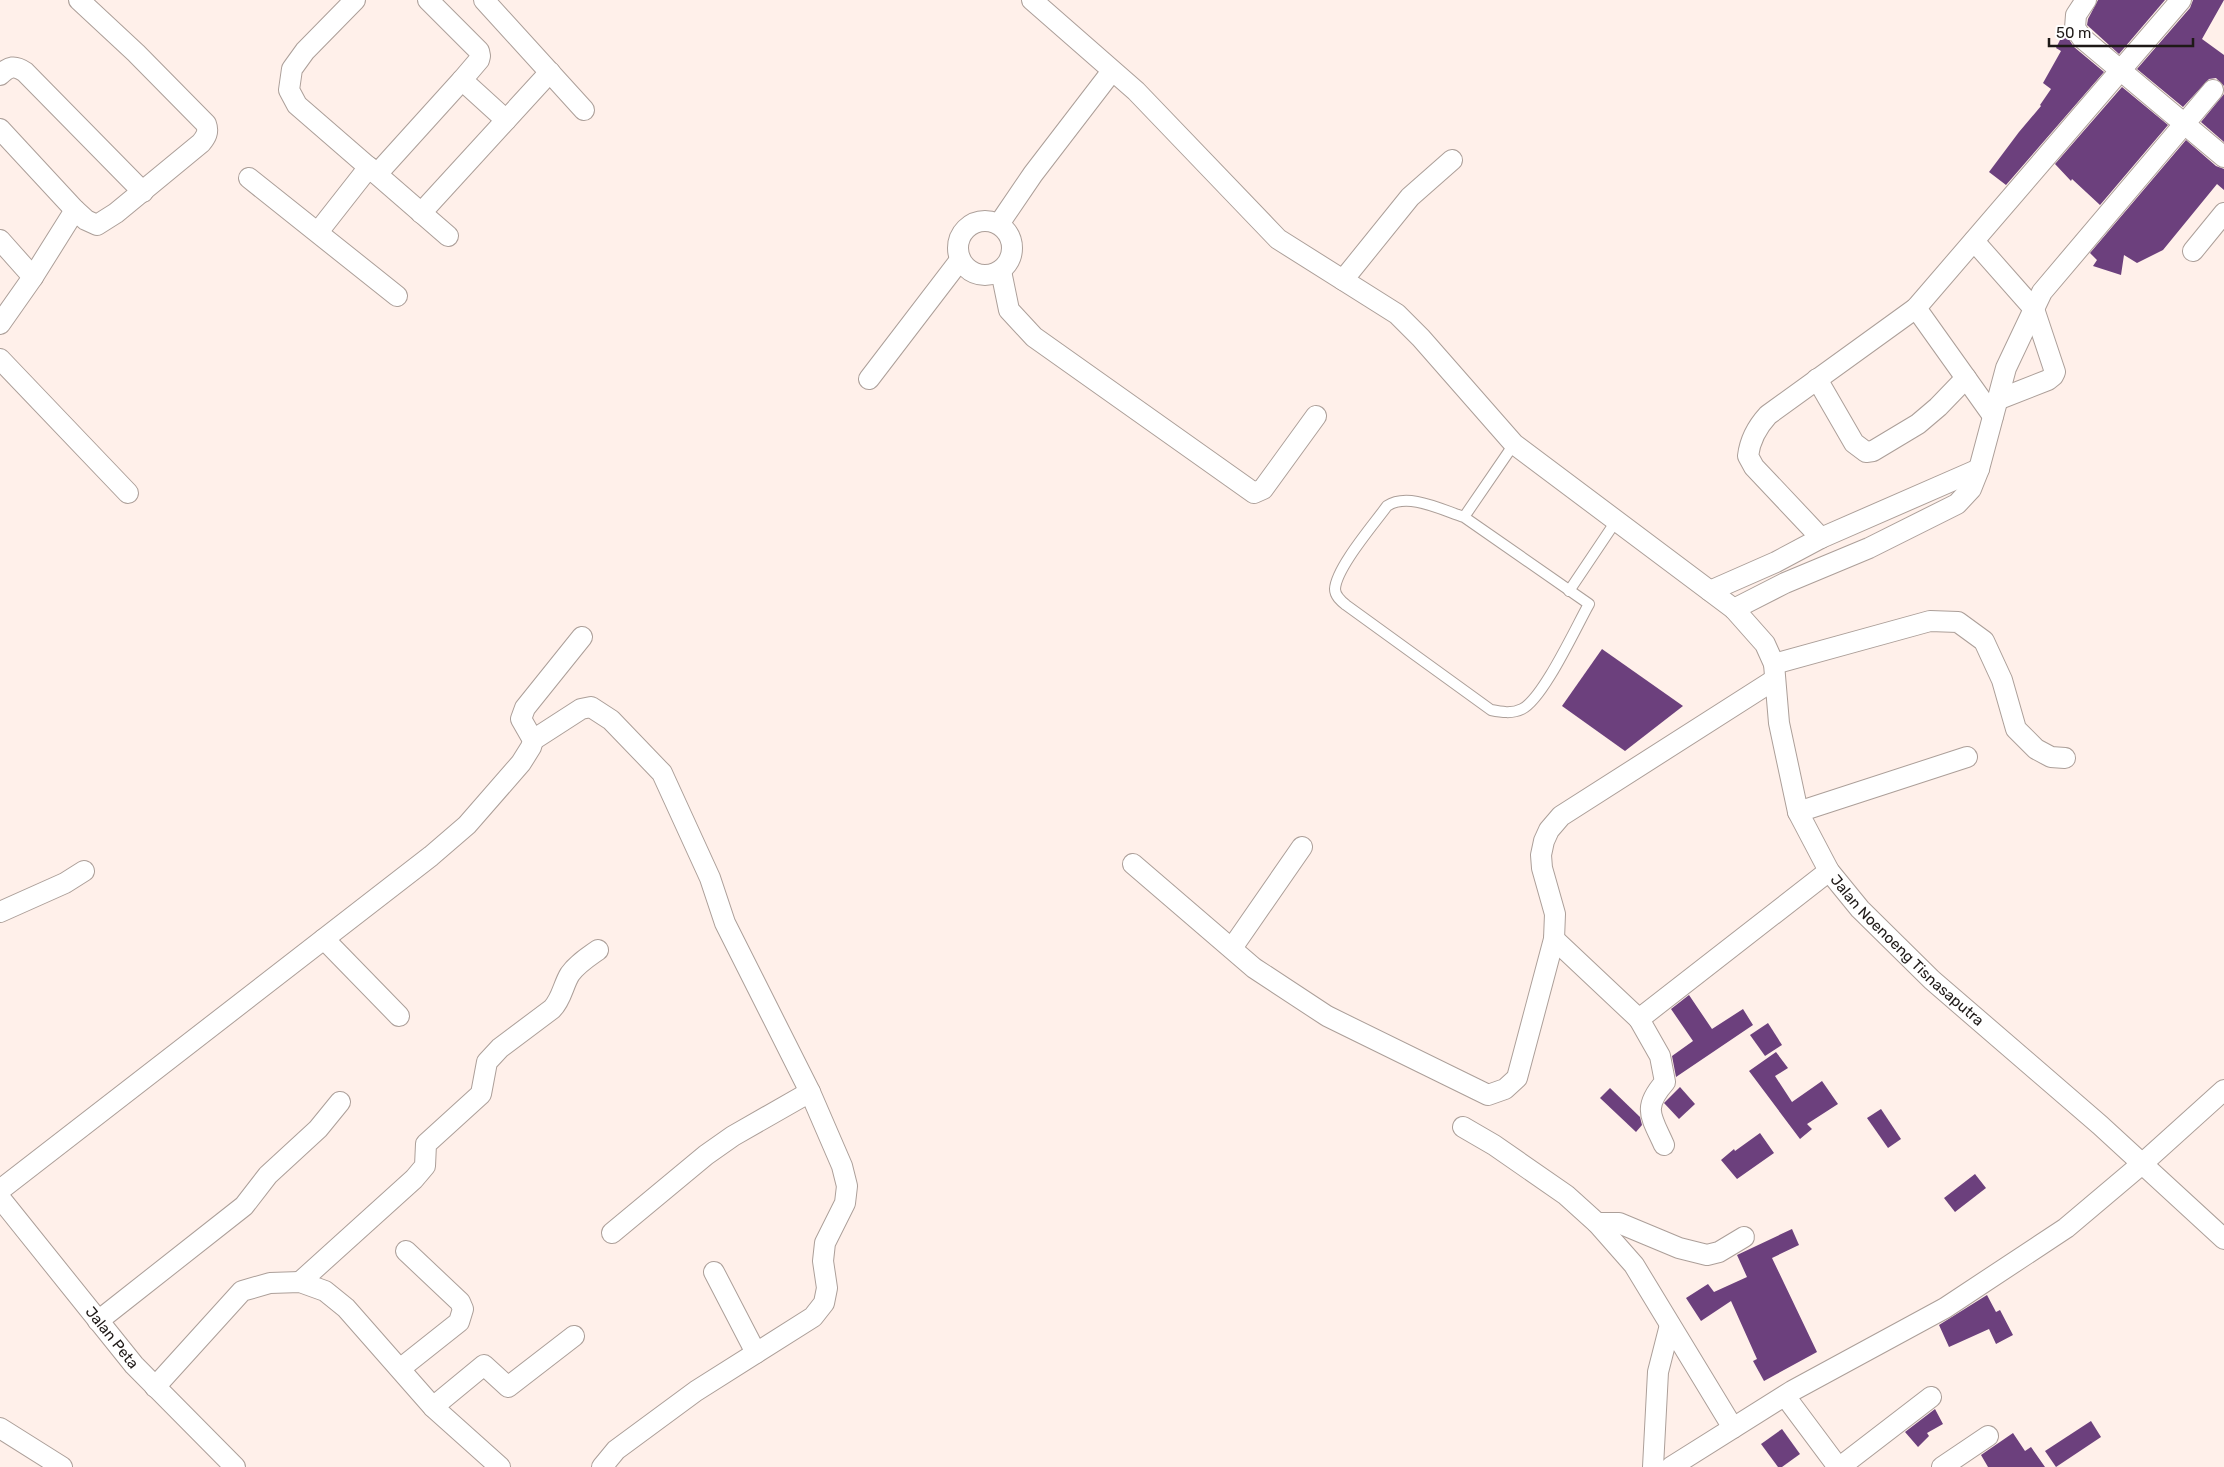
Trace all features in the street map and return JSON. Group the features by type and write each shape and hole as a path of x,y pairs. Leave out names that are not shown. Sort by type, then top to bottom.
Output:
{"street":[{"path":"0,129 75,210 86,220 97,225 105,222 143,192 201,143 206,136 208,130 206,124 136,53 79,0"},
{"path":"355,0 305,51 292,69 289,90 297,105 448,236"},
{"path":"318,232 373,171 462,80 476,64 480,56 479,51 428,0"},
{"path":"484,0 584,110"},
{"name":"Jalan Noenoeng Tisnasaputra","path":"1032,0 1146,102 1278,239 1397,314 1410,326 1514,444 1734,608 1765,644 1774,672 1779,723 1798,812 1829,871 1860,909 1932,980 2144,1163 2224,1239"},
{"path":"2086,0 2076,15 2075,28 2082,38 2224,157"},
{"path":"1821,538 1754,468 1748,456 1752,437 1759,424 1768,415 1916,308 2181,0"},
{"path":"0,75 11,67 17,67 25,72 143,192"},
{"path":"999,224 1033,174 1112,71"},
{"path":"421,212 550,72"},
{"path":"462,80 506,120"},
{"path":"1734,608 1784,583 1869,548 1957,504 1967,496 1979,469 2006,368 2042,292 2213,90"},
{"path":"1343,280 1410,196 1452,160"},
{"path":"250,178 397,296"},
{"path":"0,324 33,277 75,210"},
{"path":"2193,251 2224,213"},
{"path":"984,221 999,224 1010,236 1013,246 1012,255 1008,264 1001,271 983,276 966,268 960,260 958,245 960,237 970,225 984,221"},
{"path":"0,240 33,277"},
{"path":"1974,241 2034,308 2055,372 2048,380 1995,408"},
{"path":"869,379 960,260"},
{"path":"1001,271 1009,310 1034,337 1254,493 1263,489 1316,416"},
{"path":"1916,308 1966,378 1995,408"},
{"path":"0,359 128,493"},
{"path":"1817,379 1854,443 1866,452 1873,451 1918,424 1938,407 1966,378"},
{"path":"1710,591 1776,562 1856,522 1979,469"},
{"path":"1903,502 1914,526"},
{"path":"1856,522 1869,548"},
{"path":"1133,864 1254,968 1327,1016 1488,1095 1505,1089 1517,1078 1554,939 1555,914 1542,868 1541,855 1544,841 1555,823 1561,816 1774,672 1930,621 1958,622 1984,641 2002,680 2016,729 2036,749 2051,757 2065,758"},
{"path":"0,1190 431,856 467,825 521,763 532,747 532,740 521,719 525,708 582,637"},
{"path":"532,740 581,708 591,707 611,720 662,773 710,878 725,923 810,1092 842,1166 847,1186 845,1203 825,1243 823,1261 827,1288 824,1303 813,1317 696,1390 616,1450 602,1467"},
{"path":"1798,812 1967,757"},
{"path":"1232,948 1302,847"},
{"path":"0,912 65,882 84,871"},
{"path":"1638,1019 1829,871"},
{"path":"324,939 399,1016"},
{"path":"1554,939 1638,1019 1660,1056 1665,1082 1653,1096 1650,1113 1664,1145"},
{"path":"300,1282 414,1179 425,1166 426,1144 481,1094 487,1062 500,1048 552,1009 558,1002 569,976 598,950"},
{"path":"1671,1467 1784,1396 1945,1308 2066,1228 2144,1163 2224,1090"},
{"path":"612,1233 706,1155 733,1136 810,1092"},
{"path":"98,1321 244,1206 268,1175 318,1129 340,1102"},
{"path":"1463,1127 1494,1145 1566,1195 1597,1223 1634,1265 1733,1428"},
{"name":"Jalan Peta","path":"0,1198 134,1365 234,1467"},
{"path":"1597,1223 1620,1223 1679,1248 1707,1255 1719,1252 1744,1237"},
{"path":"401,1368 459,1322 463,1309 460,1302 406,1251"},
{"path":"714,1272 756,1353"},
{"path":"155,1387 242,1291 270,1282 300,1282 325,1291 346,1308 401,1368 433,1407 500,1467"},
{"path":"1653,1467 1658,1372 1670,1325"},
{"path":"433,1407 484,1364 508,1387 574,1336"},
{"path":"1784,1396 1839,1467 1931,1398"},
{"path":"0,1428 62,1467"},
{"path":"1942,1467 1988,1436"}],"lane":[{"path":"1464,517 1514,444"},
{"path":"1407,500 1464,517 1569,591 1589,604 1541,690 1523,709 1513,712 1491,710 1339,599 1335,591 1337,580 1344,565 1387,506 1394,501 1407,500"},
{"path":"1569,591 1616,521"}],"building":[{"path":"2098,0 2165,0 2119,54 2087,25 2088,19"},
{"path":"2193,0 2224,0 2202,39 2224,55 2224,86 2216,78 2209,79 2183,107 2137,69 2190,8"},
{"path":"2064,32 2074,47 2104,72 2006,185 1989,172 2041,106 2051,89 2043,83 2061,51 2056,48"},
{"path":"2122,87 2168,125 2100,205 2072,179 2071,181 2055,164"},
{"path":"2224,94 2224,142 2201,122"},
{"path":"2186,140 2216,166 2224,169 2224,190 2217,184 2163,250 2137,263 2124,255 2121,275 2093,266 2097,260 2090,253"},
{"path":"1602,649 1683,706 1625,751 1562,706"},
{"path":"1689,995 1712,1029 1743,1009 1753,1025 1676,1077 1672,1056 1693,1041 1671,1009"},
{"path":"1768,1023 1782,1045 1765,1056 1750,1035"},
{"path":"1776,1052 1788,1068 1775,1076 1792,1102 1822,1081 1838,1104 1807,1124 1812,1129 1800,1139 1749,1071"},
{"path":"1680,1087 1695,1104 1679,1119 1664,1103"},
{"path":"1610,1088 1640,1117 1642,1125 1636,1132 1600,1098"},
{"path":"1881,1109 1901,1139 1888,1148 1867,1118"},
{"path":"1760,1133 1774,1153 1737,1179 1721,1160 1734,1149 1735,1151"},
{"path":"1975,1174 1986,1188 1955,1212 1944,1198"},
{"path":"1792,1229 1799,1245 1772,1258 1817,1352 1764,1381 1753,1361 1757,1359 1731,1301 1701,1321 1686,1298 1708,1284 1714,1292 1747,1277 1737,1255"},
{"path":"1987,1295 1996,1312 2000,1310 2013,1335 1996,1344 1989,1329 1949,1347 1939,1325"},
{"path":"1935,1409 1943,1424 1927,1433 1929,1436 1918,1447 1905,1432"},
{"path":"2091,1421 2101,1437 2056,1467 2045,1451"},
{"path":"1782,1429 1800,1454 1782,1467 1778,1467 1761,1444"},
{"path":"2013,1433 2025,1451 2031,1447 2045,1467 1988,1467 1981,1455"}]}
